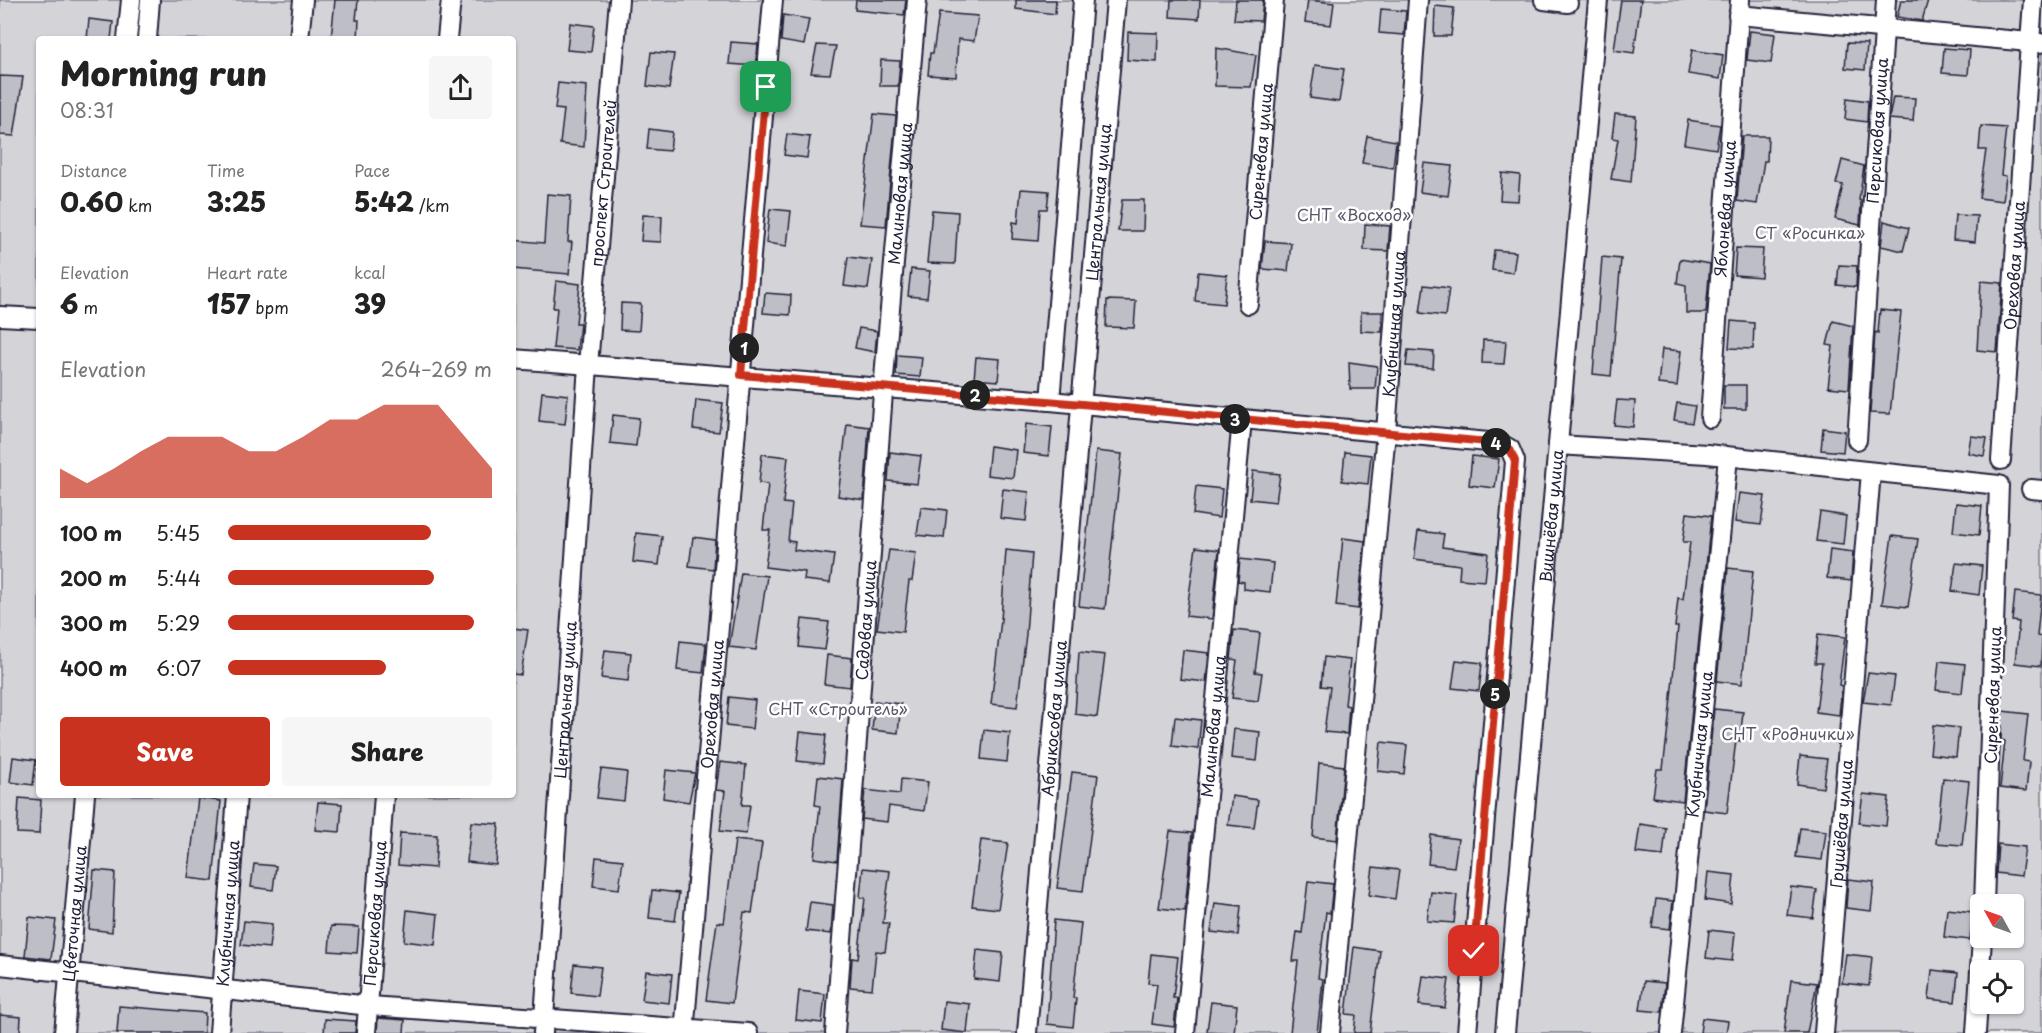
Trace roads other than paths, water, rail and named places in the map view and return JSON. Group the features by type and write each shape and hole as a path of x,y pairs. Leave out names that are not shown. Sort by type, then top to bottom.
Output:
{"street":[{"path":"127,36 131,0"},
{"path":"147,36 150,0"},
{"path":"299,36 303,0"},
{"path":"447,36 451,0"},
{"name":"проспект Строителей","path":"588,365 620,0"},
{"name":"Ореховая улица","path":"685,1031 773,0"},
{"name":"Малиновая улица","path":"884,387 917,0"},
{"name":"Центральная улица","path":"1050,401 1083,0"},
{"name":"Центральная улица","path":"1082,404 1116,0"},
{"name":"Сиреневая улица","path":"1248,304 1274,0"},
{"name":"Клубничная улица","path":"1386,432 1418,0"},
{"path":"1544,0 1568,3"},
{"name":"Вишнёвая улица","path":"1504,1033 1598,0"},
{"name":"Персиковая улица","path":"1857,440 1886,0"},
{"name":"Ореховая улица","path":"2001,459 2036,43 2034,0"},
{"path":"1739,8 1884,28 2036,43"},
{"name":"Яблоневая улица","path":"1710,418 1739,8"},
{"path":"0,316 36,318"},
{"path":"516,359 741,375 1050,401 1499,443 1510,449 1515,461 1467,1033"},
{"name":"Центральная улица","path":"544,1025 588,365"},
{"name":"Садовая улица","path":"835,1033 884,387"},
{"name":"Абрикосовая улица","path":"1027,1033 1082,404"},
{"name":"Малиновая улица","path":"1185,1033 1242,419"},
{"path":"1329,1033 1386,432"},
{"path":"1558,445 1728,457 1871,472"},
{"name":"Клубничная улица","path":"1671,1033 1728,457"},
{"name":"Сиреневая улица","path":"1871,472 2000,485 1984,894"},
{"name":"Грушёвая улица","path":"1824,1033 1871,472"},
{"name":"Цветочная улица","path":"64,1033 85,798"},
{"name":"Клубничная улица","path":"219,1033 237,798"},
{"name":"Персиковая улица","path":"366,1033 370,1006 384,798"},
{"path":"0,965 71,971 223,991 544,1025 748,1033"},
{"path":"1976,1033 1977,1014"}],"park label":[{"name":"СНТ «Восход»","path":"1354,215"},
{"name":"СТ «Росинка»","path":"1810,233"},
{"name":"СНТ «Строитель»","path":"838,709"},
{"name":"СНТ «Роднички»","path":"1788,734"}]}
